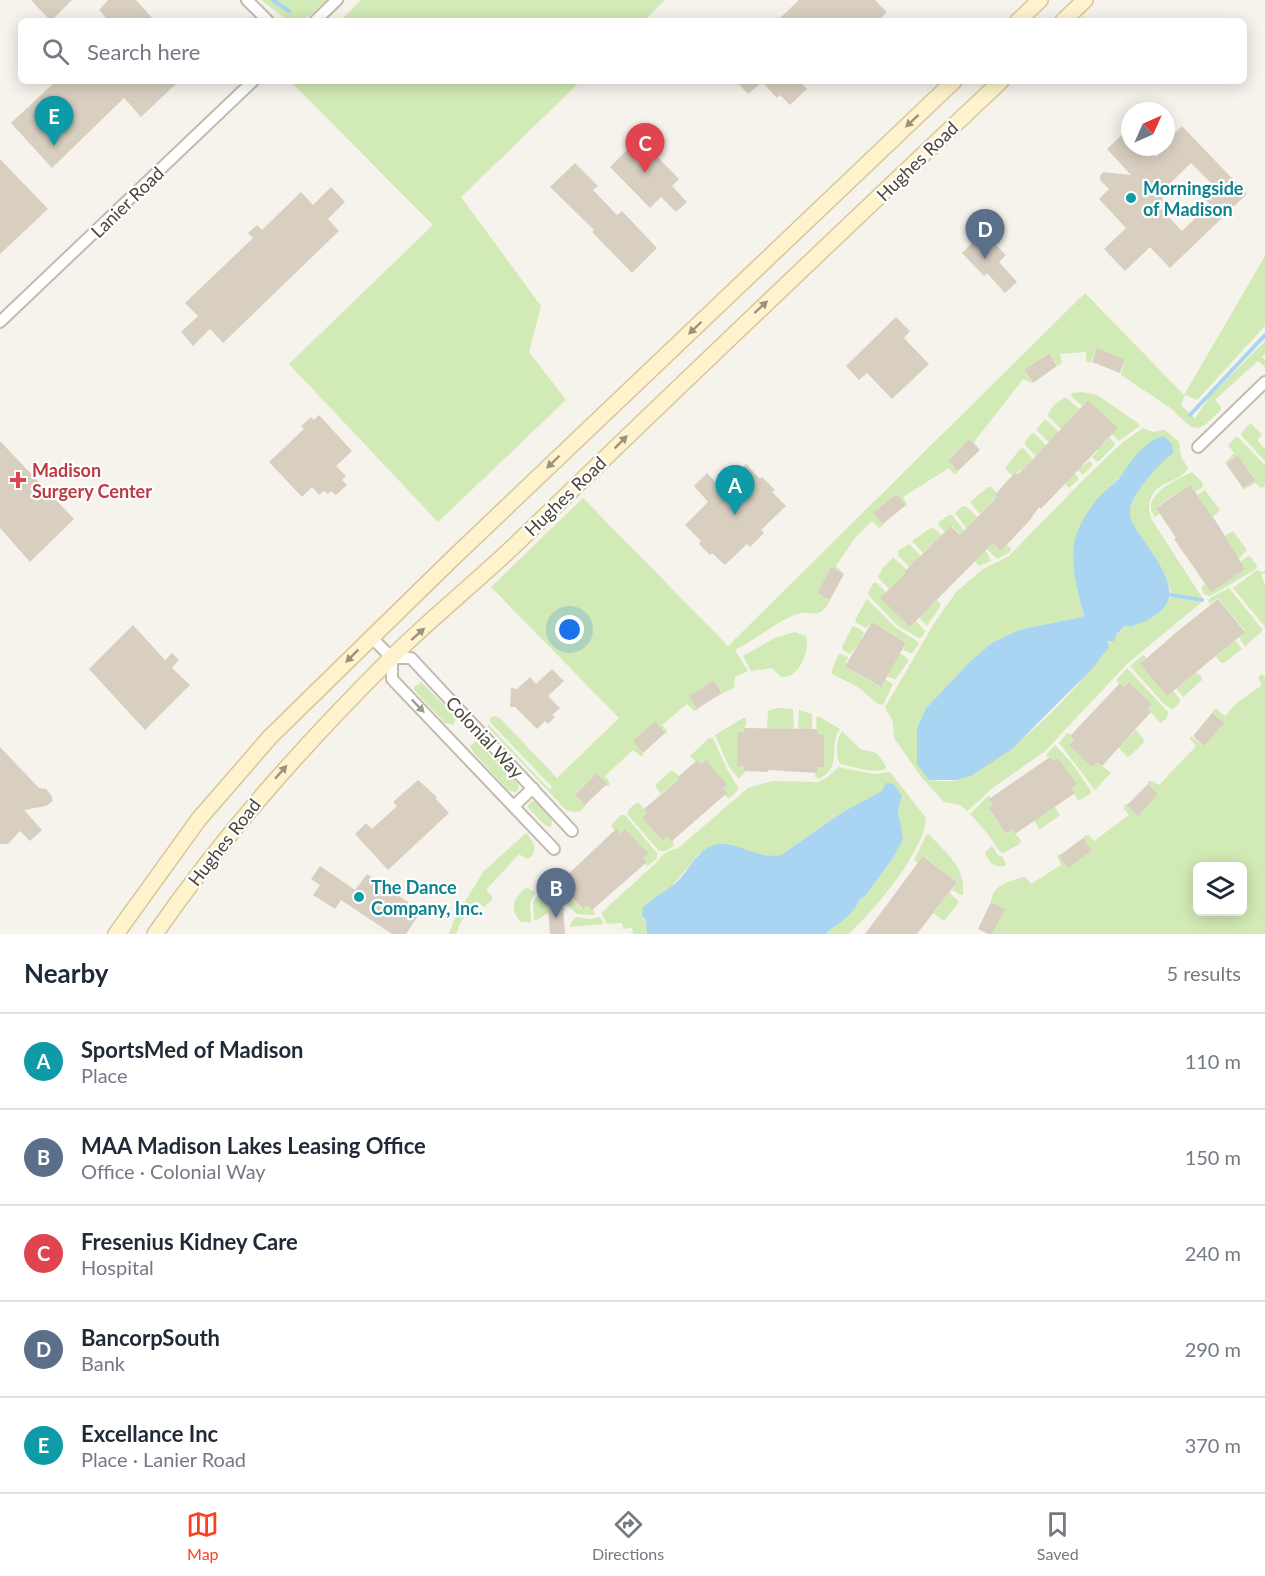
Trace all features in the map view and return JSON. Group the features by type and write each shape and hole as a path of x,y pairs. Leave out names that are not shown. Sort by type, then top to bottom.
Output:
{"main road":[{"path":"1021,18 1040,0"},
{"path":"1066,18 1085,0"},
{"name":"Hughes Road","path":"116,934 186,836 243,766 270,737 371,637 951,84"},
{"name":"Hughes Road","path":"155,934 222,842 254,803 289,763 392,658 470,588 997,84"}],"street":[{"path":"247,0 265,18"},
{"path":"318,18 337,0"},
{"name":"Lanier Road","path":"0,322 250,84"},
{"path":"1198,447 1265,382"},
{"name":"Colonial Way","path":"371,637 392,658 392,679 554,849"},
{"name":"Colonial Way","path":"392,658 411,658 572,831"},
{"path":"513,806 533,788"}],"green space":[{"path":"261,0 327,0 306,18 285,18"},
{"path":"361,0 665,0 647,18 343,18"},
{"path":"293,84 578,84 461,197 541,306 529,352 566,400 438,522 289,364 433,225"},
{"path":"1265,256 1265,326 1197,400 1185,395 1181,405 1195,418 1210,396 1265,341 1265,354 1262,357 1265,360 1265,367 1258,361 1215,400 1221,410 1205,425 1199,428 1191,427 1169,407 1121,375 1125,359 1097,348 1090,363 1086,361 1086,352 1060,354 1062,363 1058,366 1048,353 1024,370 1032,383 1023,379 974,442 980,450 969,439 948,459 958,471 957,473 954,474 949,468 903,497 907,507 896,494 874,512 883,524 882,527 879,528 872,521 855,538 836,566 844,574 831,567 817,593 830,600 822,611 794,615 735,650 748,671 735,677 734,688 721,694 714,680 689,696 698,710 694,711 687,704 662,725 667,731 666,735 654,722 633,741 643,752 643,756 633,750 605,776 610,783 609,786 605,786 607,784 597,773 575,793 586,804 580,811 565,809 488,727 488,724 550,790 552,787 490,722 490,718 494,716 500,718 557,778 619,718 491,587 583,498 728,646 1085,293 1184,395"},
{"path":"1072,393 1097,395 1140,426 1119,441 1112,434 1118,428 1088,401 1082,406 1071,396"},
{"path":"1065,397 1080,409 1061,429 1047,415 1054,405"},
{"path":"1045,419 1059,432 1053,439 1083,466 1089,461 1092,463 1083,475 1036,430"},
{"path":"1251,423 1262,435 1257,440 1265,449 1265,461 1241,435"},
{"path":"1143,428 1153,432 1165,430 1179,442 1181,457 1188,468 1180,477 1157,489 1150,501 1149,510 1152,520 1203,599 1171,594 1164,572 1135,529 1131,519 1131,507 1146,479 1160,462 1137,456 1122,475 1101,495 1085,519 1076,578 1084,614 1082,617 1023,629 952,682 926,708 917,728 917,760 929,780 956,780 976,771 1019,742 1061,703 1096,662 1108,644 1106,641 1118,634 1126,625 1131,627 1154,616 1164,608 1170,597 1202,602 1127,664 1045,751 990,790 969,810 967,811 960,805 944,802 922,778 894,738 893,722 885,707 935,622 956,592 983,569 1009,556 1083,480 1123,442"},
{"path":"1034,433 1078,477 1078,480 1069,488 1065,484 1070,478 1042,450 1036,456 1025,445"},
{"path":"1110,437 1115,445 1099,461 1096,461 1092,457 1098,451 1095,447 1100,442 1104,444"},
{"path":"1236,437 1265,465 1265,486 1261,488 1255,483 1243,490 1255,479 1238,455 1225,463 1234,453 1228,445"},
{"path":"1023,448 1033,459 1027,466 1030,469 1025,474 1021,470 1012,476 1005,468"},
{"path":"1192,472 1202,482 1203,487 1195,492 1190,485 1156,507 1160,514 1155,517 1151,509 1156,495 1162,489"},
{"path":"988,487 997,493 997,496 992,501 994,505 987,507 980,514 970,502"},
{"path":"1205,490 1220,510 1213,517 1197,495"},
{"path":"963,506 977,517 972,523 1001,551 1007,545 1011,549 1010,552 997,559 967,529 955,513"},
{"path":"952,515 966,533 987,553 991,561 979,566 975,561 981,555 952,526 945,532 938,525"},
{"path":"932,527 942,535 923,553 912,541"},
{"path":"1233,531 1247,550 1238,559 1225,536"},
{"path":"909,544 924,562 915,570 898,555 898,551"},
{"path":"1248,556 1257,566 1256,569 1214,594 1209,596 1204,594 1201,587 1206,584 1211,591 1245,569 1240,562"},
{"path":"893,557 906,569 906,572 889,589 878,577"},
{"path":"1257,570 1262,572 1265,570 1265,573 1261,574 1265,586 1265,627 1233,588"},
{"path":"873,583 877,583 886,592 881,598 910,627 916,621 925,631 922,637 919,638 897,625 869,596 868,593"},
{"path":"1229,588 1263,630 1245,647 1239,637 1245,631 1218,598 1210,604 1208,601"},
{"path":"867,599 896,628 919,643 912,654 903,650 906,643 872,622 866,628 855,622"},
{"path":"937,600 941,605 927,626 919,618 925,612 922,609 931,606"},
{"path":"854,626 864,632 861,640 865,642 860,649 856,647 850,654 842,647"},
{"path":"795,632 806,636 807,646 804,658 795,672 781,677 772,668 751,671 743,656 775,638"},
{"path":"1235,640 1242,649 1221,663 1217,655"},
{"path":"840,654 848,657 845,666 880,687 885,679 893,684 883,705 878,704 859,688 831,673"},
{"path":"899,654 909,660 895,680 887,676"},
{"path":"1143,655 1147,658 1141,664 1167,696 1173,691 1180,699 1173,710 1164,704 1130,666"},
{"path":"1126,669 1168,712 1167,718 1160,723 1148,709 1152,704 1129,682 1124,687 1117,683 1117,679"},
{"path":"1195,672 1202,677 1202,680 1183,697 1176,688"},
{"path":"1262,674 1265,678 1265,934 992,934 1004,909 991,902 998,888 1022,877 1025,877 1031,884 1061,865 1057,855 1092,850 1083,838 1084,836 1089,835 1094,841 1129,815 1124,809 1125,804 1138,815 1158,794 1148,784 1148,781 1159,785 1196,746 1190,739 1191,736 1204,746 1213,710 1216,709 1225,716 1237,703 1262,685 1258,678"},
{"path":"421,682 453,714 456,719 453,725 445,723 414,690 414,687"},
{"path":"777,708 793,709 794,729 767,728 768,711"},
{"path":"799,710 812,714 810,730 798,728"},
{"path":"818,716 840,729 836,736 831,768 819,779 815,777 815,774 817,767 824,766 824,735 817,734 816,718"},
{"path":"746,718 746,727 744,727 744,733 738,733 738,765 744,766 745,772 739,779 729,767 715,735"},
{"path":"1136,730 1144,742 1127,757 1118,747"},
{"path":"842,731 860,749 877,753 886,769 869,770 840,764 837,748"},
{"path":"1067,733 1071,734 1070,736 1092,767 1097,762 1111,773 1095,790 1059,743"},
{"path":"709,738 713,738 739,789 729,799 723,789 727,784 706,760 701,764 690,756"},
{"path":"476,741 517,783 519,787 516,792 509,791 473,752 470,746"},
{"path":"1055,745 1071,762 1091,791 1078,801 1071,788 1076,784 1058,758 1053,761 1049,756 1047,757"},
{"path":"838,767 874,774 890,772 926,818 917,847 896,880 871,912 848,934 825,934 849,915 858,900 866,895 893,858 902,839 898,810 902,796 883,791 843,812 781,855 762,855 729,846 699,853 643,918 646,921 647,934 633,934 632,928 623,929 622,923 607,924 601,913 663,855 677,849 748,788 772,781 819,782"},
{"path":"672,770 679,776 679,779 660,794 655,785"},
{"path":"989,795 993,805 988,809 1006,834 1012,829 1021,841 1020,844 1003,853 970,814"},
{"path":"532,801 537,802 552,820 551,827 546,826 529,809 528,805"},
{"path":"636,803 639,803 647,813 642,818 662,840 667,836 673,840 674,845 666,851 659,851 627,814"},
{"path":"1054,806 1060,815 1039,829 1034,820"},
{"path":"621,815 625,815 657,853 657,858 648,866 643,858 647,853 626,830 621,834 612,828 612,824"},
{"path":"526,833 533,843 535,850 533,854 527,859 519,854 486,890 492,896 492,900 484,907 476,901 460,923 456,934 449,934 454,920 483,872"},
{"path":"929,834 958,868 963,884 963,894 952,890 957,882 924,856 918,863 914,860 926,835"},
{"path":"992,846 998,855 1003,857 1006,865 995,866 990,862 985,852"},
{"path":"559,873 567,884 563,888 582,909 587,905 595,912 594,915 577,914 563,901 553,878"},
{"path":"548,884 551,884 565,910 563,911 563,907 548,909 548,913 534,920 533,901"},
{"path":"527,887 535,893 530,902 531,922 521,922 515,912 514,903"},
{"path":"949,892 959,902 944,921 933,913 939,907 935,903 940,896 944,899"},
{"path":"576,917 590,919 599,917 603,924 570,927"}],"water":[{"path":"1164,436 1172,444 1173,453 1161,463 1135,496 1130,515 1133,524 1163,571 1170,593 1167,602 1149,619 1131,627 1126,625 1116,635 1114,641 1107,641 1109,647 1092,669 1012,749 971,776 956,780 929,780 917,764 917,728 926,708 970,662 992,643 1023,629 1082,617 1084,614 1073,555 1080,525 1097,500 1118,479 1140,450"},
{"path":"886,783 894,784 902,796 898,810 903,839 893,858 866,895 859,900 849,915 825,934 647,934 646,921 642,915 643,907 677,882 705,850 720,844 761,854 781,855 843,812 882,791"}],"building":[{"path":"31,0 72,0 54,18 48,18"},
{"path":"108,0 136,0 152,18 106,18 99,10"},
{"path":"799,0 875,0 887,12 881,18 780,18"},
{"path":"53,84 176,84 141,117 124,98 52,168 11,123"},
{"path":"739,84 760,84 748,94"},
{"path":"764,84 802,84 807,89 790,105 780,95 777,98"},
{"name":"Morningside of Madison","path":"1182,126 1247,194 1170,268 1150,247 1125,271 1104,249 1126,228 1099,199 1109,189 1100,180 1100,176 1103,172 1131,175 1107,149 1121,136 1121,156 1175,156 1175,132","holes":["1191,163 1210,182 1199,193 1210,204 1182,231 1162,210 1163,190"]},
{"path":"639,138 679,179 672,186 687,202 676,212 661,197 650,208 610,167"},
{"path":"0,159 48,209 0,254"},
{"path":"575,163 598,186 593,190 617,215 622,211 657,248 632,273 592,232 594,230 550,187"},
{"path":"331,187 345,202 328,219 339,231 223,343 210,329 193,346 181,332 198,316 185,303 253,238 248,233 257,225 262,230 301,192 313,205"},
{"path":"983,232 1006,255 999,262 1017,282 1005,293 987,273 984,276 962,253"},
{"path":"896,317 910,331 904,338 929,364 892,399 867,373 859,380 846,366"},
{"path":"1097,348 1125,359 1120,373 1092,362"},
{"path":"1049,353 1057,366 1033,383 1024,370"},
{"path":"1088,400 1118,428 1041,509 1039,507 1001,551 993,543 910,627 880,598 951,526 960,535 992,502 1008,480 1015,473 1022,471"},
{"path":"319,415 352,451 336,466 346,476 342,480 347,485 336,495 331,491 328,494 324,491 319,495 312,487 302,497 269,462 304,429 301,426 311,417 314,420"},
{"path":"969,439 980,450 958,471 948,460"},
{"name":"Madison Surgery Center","path":"0,441 74,519 30,562 0,528"},
{"path":"1238,455 1255,480 1243,488 1226,464"},
{"path":"746,464 760,479 762,477 775,490 772,492 786,506 761,530 764,533 750,547 747,544 725,565 699,544 701,541 685,525 708,502 694,486 707,473 721,488"},
{"path":"1190,485 1245,569 1211,592 1174,539 1176,538 1156,508"},
{"path":"896,494 906,505 883,524 873,513"},
{"path":"831,567 844,574 830,600 817,593"},
{"path":"1218,599 1245,632 1167,696 1140,664"},
{"path":"872,622 906,643 881,687 845,666"},
{"path":"133,625 165,660 172,653 179,660 172,668 190,685 145,730 89,669"},
{"path":"552,669 564,681 548,696 560,708 552,715 555,717 548,724 545,721 537,729 515,707 510,707 511,688 517,689 530,677 536,684"},
{"path":"714,680 722,693 697,709 689,696"},
{"path":"1129,682 1152,704 1148,709 1151,712 1102,766 1097,762 1092,767 1069,745 1074,740 1070,736 1120,683 1124,687"},
{"path":"1212,713 1224,723 1204,746 1193,736"},
{"path":"655,721 665,733 643,753 633,741"},
{"path":"744,728 817,729 817,734 824,735 824,767 817,767 817,773 744,771 744,766 737,766 738,732 744,733"},
{"path":"0,747 39,788 46,789 53,801 46,806 24,810 42,830 30,841 20,831 8,844 0,844"},
{"path":"1050,757 1053,761 1058,758 1077,784 1071,788 1075,793 1015,834 1012,829 1006,834 988,808 993,805 989,799"},
{"path":"697,760 701,764 706,760 727,784 723,789 727,793 672,841 667,836 663,841 642,818 647,813 644,809"},
{"path":"597,773 607,784 585,805 575,794"},
{"path":"418,780 437,797 435,798 449,813 388,870 355,834 366,823 372,829 397,806 393,802"},
{"path":"1148,784 1158,794 1138,816 1127,805"},
{"path":"616,829 621,834 625,829 648,853 643,858 647,862 592,910 587,905 583,909 563,888 567,884 563,879"},
{"path":"1083,838 1092,850 1068,868 1059,856"},
{"path":"923,856 957,882 917,934 865,934"},
{"name":"The Dance Company, Inc.","path":"320,866 355,890 367,874 421,911 406,934 392,934 341,900 335,909 313,895 320,885 311,879"},
{"path":"991,902 1005,909 992,934 988,934 978,929"},
{"path":"563,907 565,934 550,934 548,909"}],"waterway":[{"path":"273,0 289,11"},
{"path":"1190,415 1265,335"},
{"path":"1171,595 1202,600"}],"place":[{"name":"Excellance Inc","path":"54,146"},
{"name":"Fresenius Kidney Care","path":"645,173"},
{"name":"Morningside of Madison","path":"1131,198"},
{"name":"BancorpSouth","path":"985,259"},
{"name":"Madison Surgery Center","path":"18,480"},
{"name":"SportsMed of Madison","path":"735,515"},
{"name":"The Dance Company, Inc.","path":"359,897"},
{"name":"MAA Madison Lakes Leasing Office","path":"556,918"}]}
